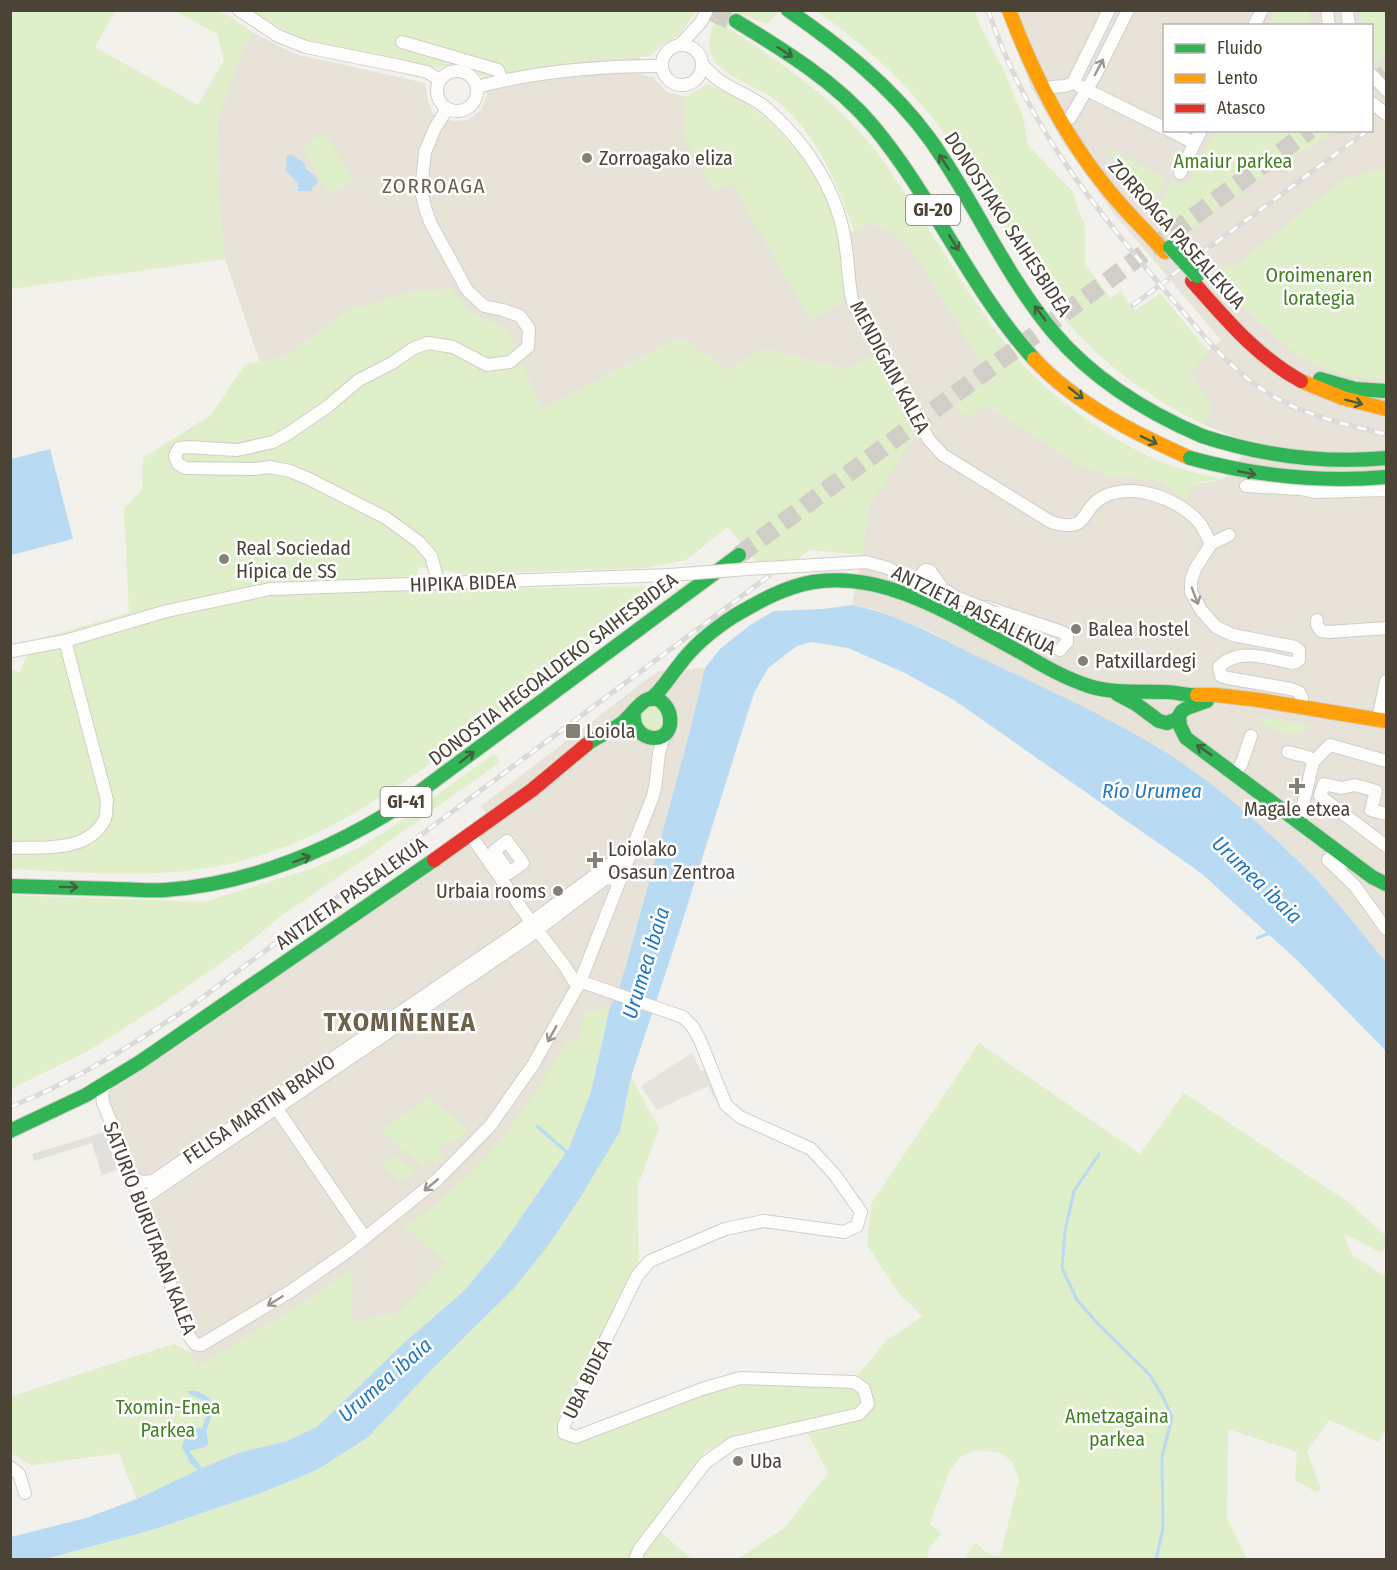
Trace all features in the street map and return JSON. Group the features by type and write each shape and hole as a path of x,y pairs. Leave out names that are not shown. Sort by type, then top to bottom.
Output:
{"main road":[{"name":"DONOSTIAKO SAIHESBIDEA","path":"788,10 828,37 867,68 903,105 928,137 1053,332 1077,358 1128,398 1163,418 1232,447 1284,458 1320,461 1386,458"},
{"name":"ZORROAGA PASEALEKUA","path":"1009,10 1027,56 1063,125 1106,187 1195,278 1262,343 1290,364 1316,378 1337,385 1386,391"},
{"name":"ZORROAGA PASEALEKUA","path":"1018,10 1037,59 1070,118 1101,166 1168,250"},
{"name":"GI-20","path":"735,21 817,74 844,96 872,125 912,178 1001,317 1023,346 1050,373 1110,418 1148,440 1190,458 1233,470 1322,482 1386,477"},
{"name":"ZORROAGA PASEALEKUA","path":"1195,278 1253,347 1274,365 1317,389 1342,399 1386,409"},
{"name":"DONOSTIA HEGOALDEKO SAIHESBIDEA","path":"10,874 163,878 188,876 260,862 324,838 354,822 411,784 736,551 418,794 382,819 336,845 264,873 189,888 164,890 10,886"},
{"name":"ANTZIETA PASEALEKUA","path":"651,699 670,680 688,654 734,616 770,595 796,586 818,582 858,581 889,587 935,608 1077,682 1113,693"},
{"path":"668,708 670,680"},
{"path":"1156,719 1151,711 1152,702 1162,692"},
{"path":"1113,693 1169,692 1217,695 1299,708 1384,716"},
{"path":"1113,693 1136,704 1156,719 1167,723 1174,721 1197,703 1216,702 1384,716"},
{"path":"1176,694 1182,704 1180,726 1186,738 1372,877 1386,884"},
{"path":"613,730 643,735 659,737 667,731 672,717 668,708 661,701 651,699 643,702 634,712 633,721 643,735"},
{"name":"ANTZIETA PASEALEKUA","path":"10,1131 107,1083 470,834 538,785 596,737 613,730 634,712"}],"street":[{"path":"239,10 278,36 306,47 427,72 440,80"},
{"path":"1052,87 1073,83 1109,10"},
{"path":"1070,118 1128,10"},
{"path":"1255,24 1262,10"},
{"path":"704,16 681,44 667,50 663,55 661,66 667,79 672,83 684,85 695,80 715,78"},
{"path":"695,80 701,70 704,16"},
{"path":"402,42 498,70 502,81"},
{"path":"681,44 687,45 700,58"},
{"name":"MENDIGAIN KALEA","path":"700,58 715,78 764,106 796,136 819,169 837,210 846,247 848,284 853,303 929,440 943,455 1051,522 1064,526 1075,525 1085,518 1097,502 1122,491 1149,494 1178,505 1199,521 1211,544"},
{"path":"477,87 502,81 601,67 661,66"},
{"path":"461,71 471,77 477,87 475,100 466,110 447,109 437,96 440,80 449,72 461,71"},
{"path":"1373,77 1384,88"},
{"path":"1073,83 1163,128"},
{"path":"1373,104 1386,114"},
{"path":"439,584 431,556 419,542 386,518 309,479 290,471 270,467 254,469 185,468 178,464 175,456 179,448 237,450 273,442 327,407 359,380 392,363 414,348 428,343 453,347 487,365 510,362 528,347 529,329 520,316 484,306 467,290 430,224 421,191 425,152 435,128 447,109"},
{"path":"1173,132 1194,143"},
{"path":"1180,173 1200,132"},
{"path":"1283,451 1289,477 1301,489"},
{"path":"1246,486 1316,492 1386,490"},
{"path":"1229,535 1211,544 1201,558 1191,581 1191,592 1201,610 1216,627 1233,635 1294,647 1299,650 1299,660 1296,662 1248,655 1223,662 1219,667 1219,672 1221,676 1228,678 1299,692 1302,698 1299,708"},
{"name":"HIPIKA BIDEA","path":"12,651 65,642 167,611 270,589 670,575 866,562 888,568 982,620 988,625 995,640"},
{"path":"916,583 925,570 930,571 936,573 950,593 1062,632 1067,636 1067,642 1059,644 950,593 943,589 930,571"},
{"path":"1317,620 1317,626 1321,631 1329,632 1386,628"},
{"path":"10,848 58,846 84,841 94,833 106,817 106,800 65,642"},
{"path":"1384,716 1386,681"},
{"path":"277,1109 365,1238 438,1180 490,1126 586,984 589,961 654,790 657,757 667,731"},
{"path":"643,735 653,746 657,757"},
{"path":"1235,773 1241,765 1251,736"},
{"path":"1299,822 1313,762 1330,745 1386,761"},
{"path":"1288,752 1308,757 1313,762"},
{"path":"1386,814 1371,810 1376,791 1355,784 1341,788 1324,784 1320,796 1386,846"},
{"path":"470,834 574,981 586,984"},
{"path":"534,926 633,847"},
{"path":"1386,890 1367,880 1333,855 1328,861 1355,886 1386,929"},
{"path":"141,1200 277,1109 534,926 606,878 620,880"},
{"name":"FELISA MARTIN BRAVO","path":"132,1177 142,1182 153,1181 534,926"},
{"path":"564,964 581,966 589,961"},
{"name":"UBA BIDEA","path":"586,984 683,1017 692,1026 726,1105 740,1118 812,1149 835,1175 861,1212 857,1226 844,1232 764,1221 725,1229 650,1261 637,1276 564,1425 564,1433 576,1437 702,1389 740,1378 855,1382 864,1389 868,1404 859,1414 733,1443 705,1463 639,1550 634,1560"},
{"path":"103,1103 102,1092 107,1083"},
{"path":"86,1095 96,1096 103,1103"},
{"name":"SATURIO BURUTARAN KALEA","path":"103,1103 141,1200 190,1340 198,1345 291,1291 365,1238"},
{"path":"10,1467 19,1474 25,1493"}],"shaded area":[{"path":"1001,11 1386,11 1386,962 1292,854 1230,800 1169,755 1125,729 929,631 874,609 852,605 870,504 915,436 845,369 764,349 728,370 680,338 542,409 507,329 471,313 347,311 285,357 260,362 225,259 219,200 218,120 236,66 252,32 295,54 425,83 427,98 433,113 452,121 468,120 481,110 487,94 482,77 560,63 640,57 642,75 653,77 667,92 686,97 683,120 686,141 714,191 732,182 810,320 845,301 837,234 854,231 871,223 892,232 914,253 990,378 953,407 985,404 1079,465 1117,478 1162,481 1175,493 1187,499 1188,491 1193,485 1224,479 1251,444 1205,425 1212,408 1191,372 1208,351 1221,340 1112,211 1064,144 1032,89"},
{"path":"705,668 690,731 619,989 502,1245 207,1466 137,1499 119,1453 32,1465 11,1453 10,1397 174,1344 191,1353 96,1100 206,1027 493,824 481,806 658,671"},
{"path":"692,1053 701,1071 709,1068 721,1096 715,1099 708,1086 657,1110 641,1086"},
{"path":"105,1132 117,1170 102,1175 92,1143 34,1161 32,1154"}],"green space":[{"path":"10,11 115,11 95,47 198,105 224,60 217,34 176,11 216,11 229,16 252,32 236,66 218,120 219,200 225,259 11,289"},
{"path":"252,11 697,11 678,36 663,44 650,56 560,63 482,77 467,66 451,64 439,68 297,38"},
{"path":"721,11 772,11 777,14 767,24 736,12 728,28 812,87 843,114 867,140 985,316 1011,351 1039,382 1075,411 1136,450 1175,467 1224,479 1205,481 1195,485 1188,493 1187,500 1162,481 1117,478 1079,465 986,405 970,417 952,407 990,378 914,253 892,232 871,223 854,231 825,161 804,129 777,101 727,73 715,62 711,55 709,42 712,29"},
{"path":"817,11 975,11 981,28 1004,70 1023,117 1028,145 1072,191 1085,226 1085,263 1110,298 1120,291 1135,311 1160,293 1208,351 1191,372 1212,408 1205,425 1139,387 1080,337 1048,298 972,173 930,115 885,67"},
{"path":"1275,11 1308,11 1310,24 1268,24"},
{"path":"1359,11 1386,11 1386,53 1376,62 1373,56 1373,24 1362,24"},
{"path":"708,84 734,96 761,114 795,148 821,187 837,237 845,301 810,321 732,183 714,191 686,141 683,120 686,97"},
{"name":"Amaiur parkea","path":"1214,132 1333,132 1262,177 1178,239 1155,215 1172,180 1187,185"},
{"path":"326,133 353,181 328,194 302,147"},
{"path":"1104,146 1166,178 1150,209"},
{"name":"Oroimenaren lorategia","path":"1386,168 1386,379 1357,377 1331,371 1286,346 1247,312 1210,272 1234,266 1344,179"},
{"path":"451,288 471,313 507,329 542,409 680,338 728,370 764,349 845,369 873,355 915,436 870,504 862,555 810,550 794,561 756,562 728,527 686,560 645,568 467,574 418,567 414,589 666,586 397,786 363,808 292,844 254,857 189,871 112,874 11,869 11,668 20,673 32,641 129,613 124,509 142,490 143,458 211,415 245,364 285,357 347,311 410,292"},
{"path":"654,706 664,714 662,726 655,731 643,728 639,717 642,709"},
{"path":"1252,716 1311,725 1298,736 1271,728"},
{"path":"494,754 500,762 281,916 245,946 165,1002 88,1051 11,1089 10,895 204,902 314,868 356,849 388,830"},
{"name":"Txomin-Enea Parkea","path":"610,1007 591,1092 569,1148 502,1245 465,1290 361,1384 317,1428 287,1441 238,1453 137,1499 119,1453 32,1465 11,1453 10,1397 174,1344 191,1354 199,1366 296,1307 348,1271 353,1274 352,1321 398,1313 446,1262 404,1227 411,1219 414,1222 448,1193 493,1149 528,1103 569,1039 577,1042 585,1012"},
{"name":"Ametzagaina parkea","path":"979,1043 1140,1154 1184,1093 1348,1202 1386,1236 1386,1245 1382,1253 1343,1233 1352,1255 1386,1277 1386,1429 1379,1442 1329,1420 1307,1452 1321,1488 1316,1492 1295,1480 1297,1452 1228,1429 1227,1518 1247,1559 965,1559 975,1543 990,1555 1000,1556 1019,1480 1012,1461 1001,1453 975,1450 960,1457 948,1474 930,1524 941,1534 928,1549 928,1559 738,1559 784,1528 828,1473 802,1422 739,1434 705,1452 651,1524 692,1559 46,1560 152,1530 261,1493 317,1470 368,1437 441,1360 620,1131 631,1077 659,1128 637,1188 639,1265 624,1290 560,1419 560,1437 578,1444 680,1401 742,1383 848,1387 886,1341 923,1316 900,1295 867,1245 871,1204"},
{"path":"430,1097 468,1130 456,1141 451,1141 449,1138 438,1150 444,1156 436,1164 430,1159 423,1167 380,1130"},
{"path":"395,1155 416,1171 400,1182 381,1165"}],"water":[{"path":"290,154 305,163 305,168 318,181 311,191 298,191 298,183 285,170 286,157"},
{"path":"50,449 73,539 11,555 11,459"},
{"name":"Río Urumea","path":"852,605 871,609 922,629 1102,716 1167,753 1231,800 1316,879 1386,962 1386,1051 1298,961 1201,873 954,700 905,673 848,648 812,642 797,646 768,668 754,693 631,1077 620,1131 547,1247 513,1289 368,1437 317,1470 261,1493 152,1530 46,1559 11,1560 11,1537 86,1518 137,1499 198,1470 191,1464 182,1447 191,1430 202,1428 208,1410 205,1401 187,1391 197,1391 205,1395 212,1407 207,1430 208,1444 203,1448 189,1451 202,1468 238,1453 287,1441 317,1427 404,1343 465,1290 502,1245 569,1148 591,1092 610,1007 619,989 631,947 705,668 720,649 750,625 774,611"}],"waterway":[{"path":"1257,938 1270,933"},
{"path":"537,1126 569,1154"},
{"path":"1099,1154 1074,1191 1065,1231 1062,1268 1077,1300 1149,1374 1172,1417 1162,1457 1163,1528 1156,1560"}],"tunnel":[{"path":"710,10 736,21"},
{"path":"1373,84 1386,73"},
{"path":"739,555 1307,132"}],"railway":[{"path":"988,10 1022,90 1063,161 1112,227 1215,348 1255,385 1284,402 1327,419 1386,434"},
{"path":"1172,275 1366,132"},
{"path":"1133,305 1167,280"},
{"path":"10,1107 106,1060 195,1003 769,576"}],"traffic: fast":[{"path":"788,10 864,68 914,119 945,162 1004,262 1036,310 1070,350 1086,366 1122,393 1181,427 1202,436"},
{"path":"736,21 826,81 873,126 915,183 990,303 1034,359"},
{"path":"1170,247 1197,276"},
{"path":"1320,379 1355,389 1386,391"},
{"path":"1202,436 1247,449 1293,457 1339,460 1386,458"},
{"path":"1190,458 1263,474 1336,479 1386,477"},
{"path":"10,886 165,890 197,886 259,872 319,850 376,821 403,804 739,555"},
{"path":"651,699 692,650 734,616 792,587 813,582 841,580 868,583 921,600 972,625 1053,671 1098,689 1197,695"},
{"path":"1117,694 1136,704 1159,721 1167,723 1177,719 1187,708 1207,701"},
{"path":"586,745 618,726 641,704 651,698 663,703 668,710 670,725 667,732 656,738 643,734 634,722 634,712"},
{"path":"1179,717 1180,726 1186,738 1372,877 1386,884"},
{"path":"10,1131 86,1095 140,1062 434,860"}],"traffic: slow":[{"path":"1009,10 1050,103 1076,146 1127,212 1165,252"},
{"path":"1034,359 1050,375 1087,404 1127,428 1190,458"},
{"path":"1301,381 1343,398 1386,409"},
{"path":"1197,695 1259,700 1386,721"}],"traffic: jam":[{"path":"1192,281 1256,348 1301,381"},
{"path":"434,860 532,790 586,745"}],"place":[{"name":"Zorroagako eliza","path":"587,158"},
{"name":"Real Sociedad Hípica de SS","path":"224,559"},
{"name":"Balea hostel","path":"1076,629"},
{"name":"Patxillardegi","path":"1083,661"},
{"name":"Loiola","path":"573,731"},
{"name":"Magale etxea","path":"1297,786"},
{"name":"Loiolako Osasun Zentroa","path":"595,860"},
{"name":"Urbaia rooms","path":"558,891"},
{"name":"Uba","path":"738,1461"}],"district":[{"name":"ZORROAGA","path":"434,186"},
{"name":"TXOMIÑENEA","path":"400,1022"}],"water label":[{"name":"Urumea ibaia","path":"1257,880"},
{"name":"Urumea ibaia","path":"646,963"},
{"name":"Urumea ibaia","path":"385,1380"}]}
